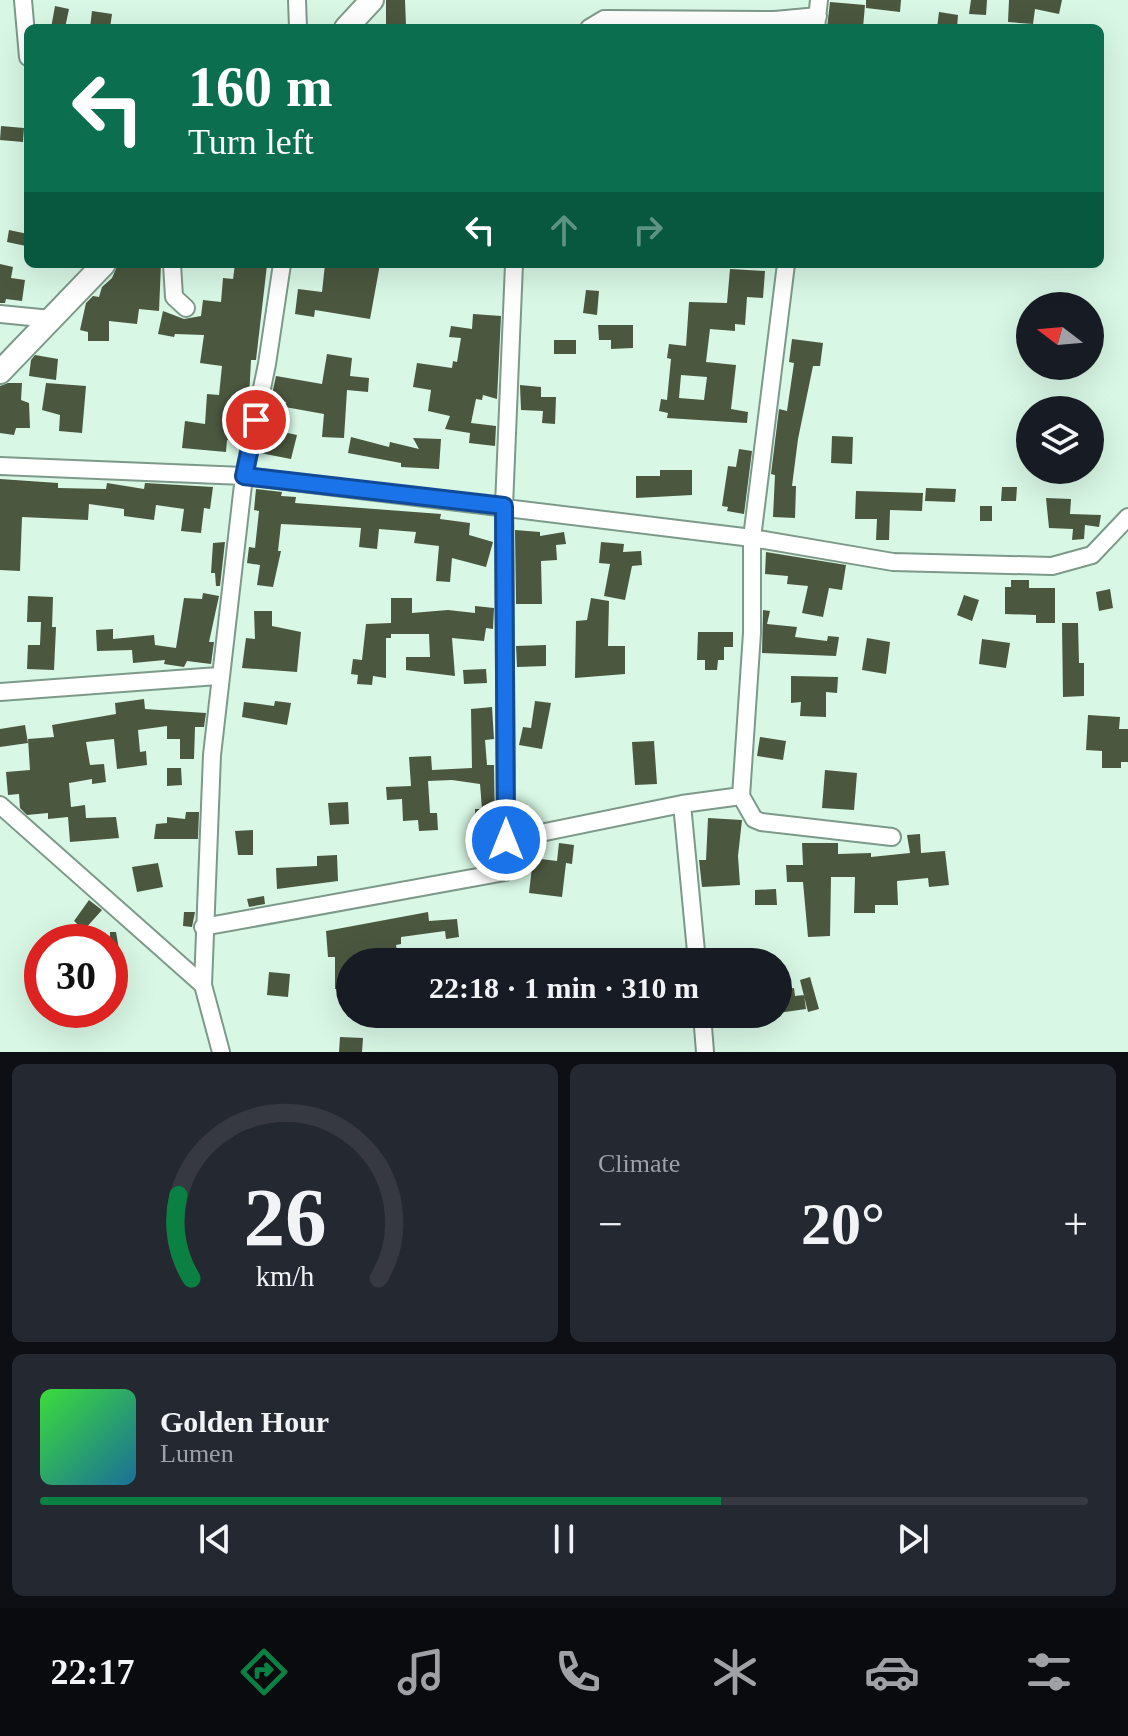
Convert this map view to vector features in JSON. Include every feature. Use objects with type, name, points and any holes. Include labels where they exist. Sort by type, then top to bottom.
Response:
[{"type":"street","points":[[23,0],[25,24]]},
{"type":"street","points":[[297,0],[298,24]]},
{"type":"street","points":[[350,24],[372,0]]},
{"type":"street","points":[[596,24],[604,19],[775,20],[817,15]]},
{"type":"street","points":[[0,372],[100,268]]},
{"type":"street","points":[[172,268],[174,297],[186,308]]},
{"type":"street","points":[[221,1052],[203,985],[203,927],[218,676],[244,476],[267,364],[281,268]]},
{"type":"street","points":[[203,927],[505,872],[504,506],[514,268]]},
{"type":"street","points":[[786,268],[752,538],[752,633],[741,796],[754,819],[761,822],[892,837]]},
{"type":"street","points":[[0,314],[51,319]]},
{"type":"street","points":[[0,466],[244,476],[752,538],[893,562],[1052,566],[1092,555],[1128,517]]},
{"type":"street","points":[[0,692],[218,676]]},
{"type":"street","points":[[506,840],[682,804],[741,796]]},
{"type":"street","points":[[682,804],[696,948]]},
{"type":"street","points":[[0,805],[203,985]]},
{"type":"street","points":[[703,1028],[705,1052]]},
{"type":"building","points":[[386,0],[405,0],[406,24],[386,24]]},
{"type":"building","points":[[866,0],[901,0],[900,12],[866,8]]},
{"type":"building","points":[[971,0],[987,0],[986,15],[969,14]]},
{"type":"building","points":[[1009,0],[1062,0],[1059,14],[1035,9],[1033,24],[1008,22]]},
{"type":"building","points":[[830,2],[865,5],[863,24],[827,24]]},
{"type":"building","points":[[55,6],[69,9],[66,24],[52,24]]},
{"type":"building","points":[[92,11],[112,14],[111,24],[90,24]]},
{"type":"building","points":[[939,12],[958,15],[957,24],[938,24]]},
{"type":"building","points":[[1,126],[24,128],[23,142],[0,140]]},
{"type":"building","points":[[9,230],[24,233],[24,246],[7,242]]},
{"type":"building","points":[[0,264],[13,267],[11,278],[25,280],[22,301],[6,299],[5,303],[0,303]]},
{"type":"building","points":[[116,268],[161,268],[159,311],[139,309],[137,324],[109,321],[109,341],[88,341],[88,332],[80,330],[86,303],[93,296],[99,297],[102,287],[112,278]]},
{"type":"building","points":[[234,268],[267,268],[256,360],[251,360],[249,398],[240,442],[227,440],[226,452],[182,448],[185,421],[205,424],[207,394],[219,395],[222,366],[200,363],[204,335],[175,334],[174,337],[158,334],[163,311],[184,319],[201,316],[203,300],[221,302],[223,278],[233,279]]},
{"type":"building","points":[[325,268],[379,268],[370,319],[315,310],[314,317],[295,314],[298,289],[322,292]]},
{"type":"building","points":[[730,269],[765,271],[763,298],[747,297],[745,325],[735,324],[735,331],[710,329],[706,362],[736,365],[731,409],[748,412],[747,423],[667,418],[668,413],[659,411],[661,399],[667,400],[671,359],[667,358],[669,344],[686,346],[689,302],[727,303]],"holes":[[[681,375],[707,377],[704,400],[679,398]]]},
{"type":"building","points":[[586,290],[599,291],[597,315],[583,313]]},
{"type":"building","points":[[473,314],[501,316],[497,399],[483,395],[482,400],[476,399],[471,423],[496,426],[495,446],[469,443],[470,433],[445,429],[450,416],[428,411],[431,390],[413,387],[417,363],[452,368],[453,361],[457,362],[461,338],[449,337],[451,326],[472,329]]},
{"type":"building","points":[[598,325],[633,325],[633,348],[611,349],[611,340],[599,340]]},
{"type":"building","points":[[792,339],[823,343],[820,366],[813,366],[798,439],[792,486],[796,486],[795,518],[773,517],[775,475],[771,474],[779,409],[787,411],[794,363],[789,362]]},
{"type":"building","points":[[554,340],[576,340],[576,354],[554,354]]},
{"type":"building","points":[[327,354],[352,358],[350,376],[369,378],[368,392],[347,390],[344,438],[322,437],[324,414],[285,407],[286,402],[271,399],[276,376],[322,384]]},
{"type":"building","points":[[35,355],[58,359],[56,380],[29,376],[31,360]]},
{"type":"building","points":[[22,383],[21,400],[29,403],[30,428],[16,428],[14,435],[0,433],[0,386]]},
{"type":"building","points":[[46,383],[86,386],[82,433],[59,431],[60,415],[42,410]]},
{"type":"building","points":[[520,385],[541,387],[541,397],[556,397],[555,424],[542,423],[543,411],[521,410]]},
{"type":"building","points":[[265,428],[297,435],[291,459],[260,453]]},
{"type":"building","points":[[832,436],[853,437],[852,464],[831,463]]},
{"type":"building","points":[[351,437],[389,447],[390,442],[419,449],[413,438],[441,439],[439,469],[401,467],[401,463],[348,453]]},
{"type":"building","points":[[739,449],[752,451],[744,514],[727,511],[728,507],[722,506],[728,466],[736,467]]},
{"type":"building","points":[[660,470],[692,470],[692,495],[636,498],[636,476],[660,476]]},
{"type":"building","points":[[0,479],[58,483],[58,488],[106,489],[107,483],[144,489],[145,483],[213,487],[210,509],[204,508],[201,533],[181,531],[184,509],[156,505],[154,520],[124,516],[124,509],[89,504],[88,520],[22,517],[20,571],[0,570]]},
{"type":"building","points":[[1002,487],[1017,487],[1016,501],[1001,501]]},
{"type":"building","points":[[926,488],[956,489],[955,502],[925,501]]},
{"type":"building","points":[[256,489],[296,497],[295,503],[441,514],[440,519],[470,523],[469,535],[493,542],[486,567],[452,558],[450,582],[436,581],[439,546],[414,543],[416,532],[379,529],[377,549],[359,547],[361,528],[281,524],[278,551],[281,551],[273,587],[257,585],[260,565],[247,563],[249,547],[255,548],[259,511],[254,510]]},
{"type":"building","points":[[856,491],[923,493],[922,511],[890,510],[889,540],[876,540],[877,519],[855,519]]},
{"type":"building","points":[[1046,498],[1071,499],[1070,514],[1101,515],[1099,527],[1085,525],[1084,539],[1072,540],[1073,529],[1049,528]]},
{"type":"building","points":[[980,506],[992,506],[992,521],[980,521]]},
{"type":"building","points":[[515,530],[540,532],[540,536],[564,532],[566,544],[556,545],[557,560],[541,561],[542,604],[516,604]]},
{"type":"building","points":[[225,542],[220,586],[216,586],[215,573],[211,573],[213,543]]},
{"type":"building","points":[[601,542],[624,544],[623,552],[641,551],[642,565],[632,566],[625,600],[604,596],[610,564],[599,563]]},
{"type":"building","points":[[766,552],[846,565],[842,590],[829,588],[823,617],[802,613],[808,586],[787,584],[788,576],[765,574]]},
{"type":"building","points":[[1011,580],[1029,580],[1029,588],[1055,588],[1055,623],[1036,623],[1036,615],[1005,614],[1005,587],[1011,587]]},
{"type":"building","points":[[1110,589],[1113,608],[1099,611],[1096,592]]},
{"type":"building","points":[[203,593],[219,596],[209,642],[214,642],[211,664],[187,661],[184,667],[164,664],[165,660],[133,663],[132,650],[97,651],[96,630],[113,629],[113,639],[154,635],[155,645],[176,648],[184,598],[202,599]]},
{"type":"building","points":[[964,595],[979,600],[972,621],[957,615]]},
{"type":"building","points":[[28,596],[53,597],[52,627],[56,627],[54,670],[27,669],[28,645],[40,645],[41,622],[27,622]]},
{"type":"building","points":[[391,598],[412,598],[412,613],[448,610],[475,613],[475,606],[494,608],[493,629],[486,628],[484,641],[452,638],[455,676],[406,670],[406,657],[430,657],[429,634],[391,634],[391,638],[386,638],[386,678],[373,676],[372,685],[357,684],[358,675],[351,674],[353,659],[362,660],[366,624],[391,623]]},
{"type":"building","points":[[591,598],[609,601],[608,646],[625,646],[625,674],[575,678],[576,621],[587,620]]},
{"type":"building","points":[[763,610],[770,611],[767,624],[797,627],[795,637],[827,641],[828,636],[839,637],[836,656],[762,653]]},
{"type":"building","points":[[254,611],[272,611],[272,626],[301,632],[297,672],[242,668],[246,638],[255,639]]},
{"type":"building","points":[[1062,623],[1078,623],[1079,663],[1084,663],[1084,696],[1063,697]]},
{"type":"building","points":[[698,632],[733,632],[733,647],[724,647],[724,660],[718,660],[717,670],[705,670],[705,660],[697,660]]},
{"type":"building","points":[[867,638],[890,642],[886,674],[862,670]]},
{"type":"building","points":[[982,639],[1010,643],[1006,668],[979,664]]},
{"type":"building","points":[[546,645],[546,666],[517,667],[516,646]]},
{"type":"building","points":[[486,669],[487,683],[464,684],[463,670]]},
{"type":"building","points":[[791,676],[838,677],[837,693],[826,692],[826,717],[800,716],[801,702],[791,703]]},
{"type":"building","points":[[144,699],[145,709],[206,713],[204,727],[195,727],[194,759],[180,759],[180,739],[167,739],[167,726],[138,730],[140,752],[146,751],[147,765],[117,769],[114,739],[86,742],[90,765],[104,764],[106,782],[92,784],[92,779],[69,783],[71,807],[85,805],[86,818],[116,817],[119,838],[70,842],[68,817],[48,819],[48,813],[27,815],[20,808],[19,794],[8,795],[6,772],[30,770],[28,739],[54,737],[52,725],[116,714],[115,703]]},
{"type":"building","points":[[275,701],[291,703],[287,725],[242,717],[244,702],[274,706]]},
{"type":"building","points":[[535,701],[551,703],[542,749],[519,745],[523,727],[531,728]]},
{"type":"building","points":[[492,707],[494,739],[485,740],[487,765],[494,765],[495,826],[476,827],[475,809],[482,809],[480,784],[452,780],[428,781],[430,813],[437,813],[438,830],[419,831],[418,820],[403,821],[402,799],[387,800],[386,787],[411,786],[409,757],[431,756],[432,770],[472,768],[471,709]]},
{"type":"building","points":[[1088,715],[1120,717],[1119,729],[1128,729],[1128,762],[1121,762],[1121,768],[1102,768],[1102,751],[1086,750]]},
{"type":"building","points":[[25,725],[28,743],[0,747],[0,729]]},
{"type":"building","points":[[760,737],[786,741],[783,760],[757,756]]},
{"type":"building","points":[[654,741],[657,784],[635,785],[632,742]]},
{"type":"building","points":[[167,768],[181,768],[182,785],[167,786]]},
{"type":"building","points":[[825,770],[857,773],[854,810],[822,808]]},
{"type":"building","points":[[348,802],[349,824],[330,825],[328,803]]},
{"type":"building","points":[[186,812],[199,812],[198,839],[154,839],[156,824],[167,823],[167,817],[185,819]]},
{"type":"building","points":[[708,818],[742,820],[738,856],[740,885],[702,887],[699,860],[706,860]]},
{"type":"building","points":[[253,830],[253,855],[238,855],[235,831]]},
{"type":"building","points":[[920,834],[921,853],[945,851],[949,885],[929,887],[928,878],[897,881],[898,905],[875,905],[875,913],[854,913],[855,877],[831,877],[830,936],[808,937],[803,882],[787,882],[786,865],[803,865],[802,843],[838,843],[838,854],[871,853],[871,857],[910,853],[907,835]]},
{"type":"building","points":[[559,843],[574,845],[572,864],[566,863],[562,897],[529,893],[533,858],[557,861]]},
{"type":"building","points":[[337,855],[338,881],[277,889],[276,868],[317,866],[317,856]]},
{"type":"building","points":[[158,863],[163,887],[137,892],[132,867]]},
{"type":"building","points":[[776,889],[777,905],[755,905],[755,890]]},
{"type":"building","points":[[264,896],[265,904],[249,907],[247,899]]},
{"type":"building","points":[[89,900],[102,910],[89,924],[74,921]]},
{"type":"building","points":[[184,912],[195,912],[192,927],[183,926]]},
{"type":"building","points":[[428,912],[429,921],[457,919],[459,937],[446,939],[445,931],[401,937],[401,944],[396,945],[397,948],[336,948],[335,989],[335,957],[328,957],[326,931]]},
{"type":"building","points":[[269,972],[290,974],[288,997],[267,995]]},
{"type":"building","points":[[810,977],[819,1009],[808,1012],[800,980]]},
{"type":"building","points":[[792,988],[795,996],[804,995],[806,1009],[792,1011]]},
{"type":"building","points":[[340,1037],[363,1038],[362,1052],[339,1052]]},
{"type":"route","points":[[256,420],[244,476],[504,506],[506,840]]}]
